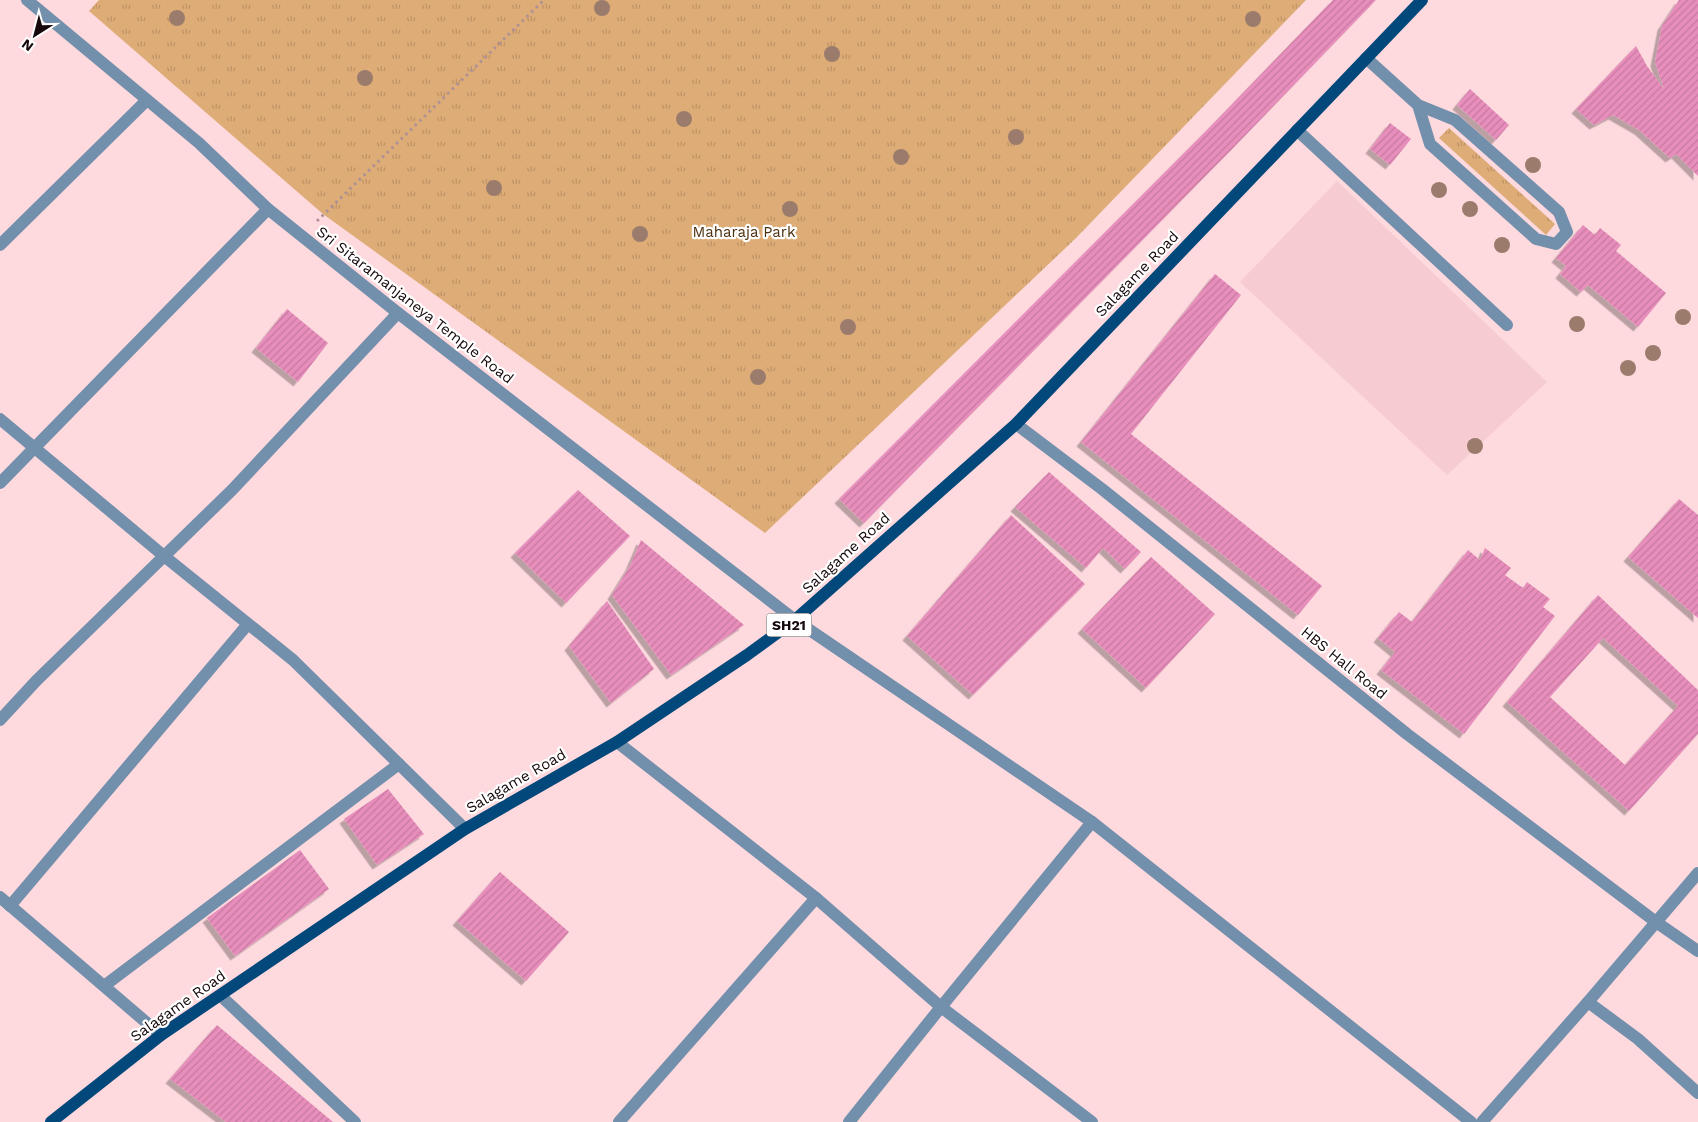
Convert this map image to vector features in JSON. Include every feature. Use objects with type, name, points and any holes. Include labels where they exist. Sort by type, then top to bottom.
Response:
[{"type":"main road","name":"Salagame Road","points":[[52,1122],[161,1035],[465,830],[617,742],[747,655],[795,620],[1016,424],[1422,0]]},
{"type":"street","name":"Sri Sitaramanjaneya Temple Road","points":[[27,0],[199,143],[268,209],[398,313],[795,620],[1092,822],[1471,1122]]},
{"type":"street","points":[[1366,58],[1418,105],[1456,120],[1559,212],[1567,232],[1556,244],[1536,239],[1430,144],[1418,105]]},
{"type":"street","points":[[0,245],[147,100]]},
{"type":"street","points":[[1297,130],[1508,325]]},
{"type":"street","points":[[0,482],[268,209]]},
{"type":"street","points":[[0,720],[36,681],[232,490],[398,313]]},
{"type":"street","points":[[0,419],[164,556],[293,660],[465,830]]},
{"type":"street","name":"HBS Hall Road","points":[[1016,424],[1102,489],[1407,734],[1698,952]]},
{"type":"street","points":[[10,906],[248,624]]},
{"type":"street","points":[[617,742],[816,898],[941,1007],[1092,1122]]},
{"type":"street","points":[[104,986],[399,764]]},
{"type":"street","points":[[849,1122],[1092,822]]},
{"type":"street","points":[[1482,1122],[1698,873]]},
{"type":"street","points":[[0,897],[161,1035]]},
{"type":"street","points":[[619,1122],[816,898]]},
{"type":"street","points":[[220,996],[355,1122]]},
{"type":"street","points":[[1588,1002],[1638,1039],[1698,1093]]},
{"type":"path","points":[[301,236],[544,0]]},
{"type":"shaded area","points":[[1337,181],[1547,382],[1447,475],[1240,282]]},
{"type":"green space","name":"Maharaja Park","points":[[99,0],[1306,0],[1075,239],[765,533],[323,214],[89,11]]},
{"type":"green space","points":[[1449,128],[1555,224],[1546,235],[1439,138]]},
{"type":"building","points":[[1333,0],[1376,0],[864,523],[839,499],[1211,126]]},
{"type":"building","points":[[1679,0],[1698,0],[1698,176],[1676,154],[1670,158],[1639,130],[1613,115],[1594,125],[1576,109],[1636,46],[1647,66],[1664,89],[1655,62],[1662,26]]},
{"type":"building","points":[[1470,89],[1509,125],[1496,140],[1457,105]]},
{"type":"building","points":[[1390,123],[1411,139],[1390,165],[1370,149]]},
{"type":"building","points":[[1583,225],[1595,235],[1600,228],[1621,245],[1616,251],[1666,293],[1638,327],[1588,285],[1581,292],[1560,274],[1566,266],[1556,258]]},
{"type":"building","points":[[1215,274],[1241,295],[1131,434],[1322,586],[1298,615],[1081,442]]},
{"type":"building","points":[[287,309],[328,343],[298,382],[256,348]]},
{"type":"building","points":[[1049,472],[1141,552],[1125,569],[1103,548],[1086,568],[1015,507]]},
{"type":"building","points":[[578,490],[630,536],[566,603],[515,553]]},
{"type":"building","points":[[1679,499],[1698,515],[1698,618],[1628,557]]},
{"type":"building","points":[[1011,515],[1085,584],[973,695],[907,636]]},
{"type":"building","points":[[641,540],[744,625],[671,675],[612,595],[630,566]]},
{"type":"building","points":[[1485,548],[1511,568],[1505,575],[1523,588],[1527,582],[1550,599],[1543,607],[1555,616],[1464,734],[1381,670],[1395,652],[1378,638],[1399,612],[1412,622],[1468,550],[1480,560]]},
{"type":"building","points":[[1151,557],[1215,614],[1146,688],[1082,629]]},
{"type":"building","points":[[1598,595],[1698,690],[1698,734],[1629,811],[1507,702]],"holes":[[[1603,638],[1678,706],[1625,765],[1550,697]]]},
{"type":"building","points":[[607,601],[654,669],[611,703],[569,646]]},
{"type":"building","points":[[388,789],[424,834],[377,865],[344,819]]},
{"type":"building","points":[[300,850],[329,889],[235,956],[207,918]]},
{"type":"building","points":[[500,872],[569,932],[526,981],[457,921]]},
{"type":"building","points":[[217,1025],[333,1122],[226,1122],[170,1079]]}]
